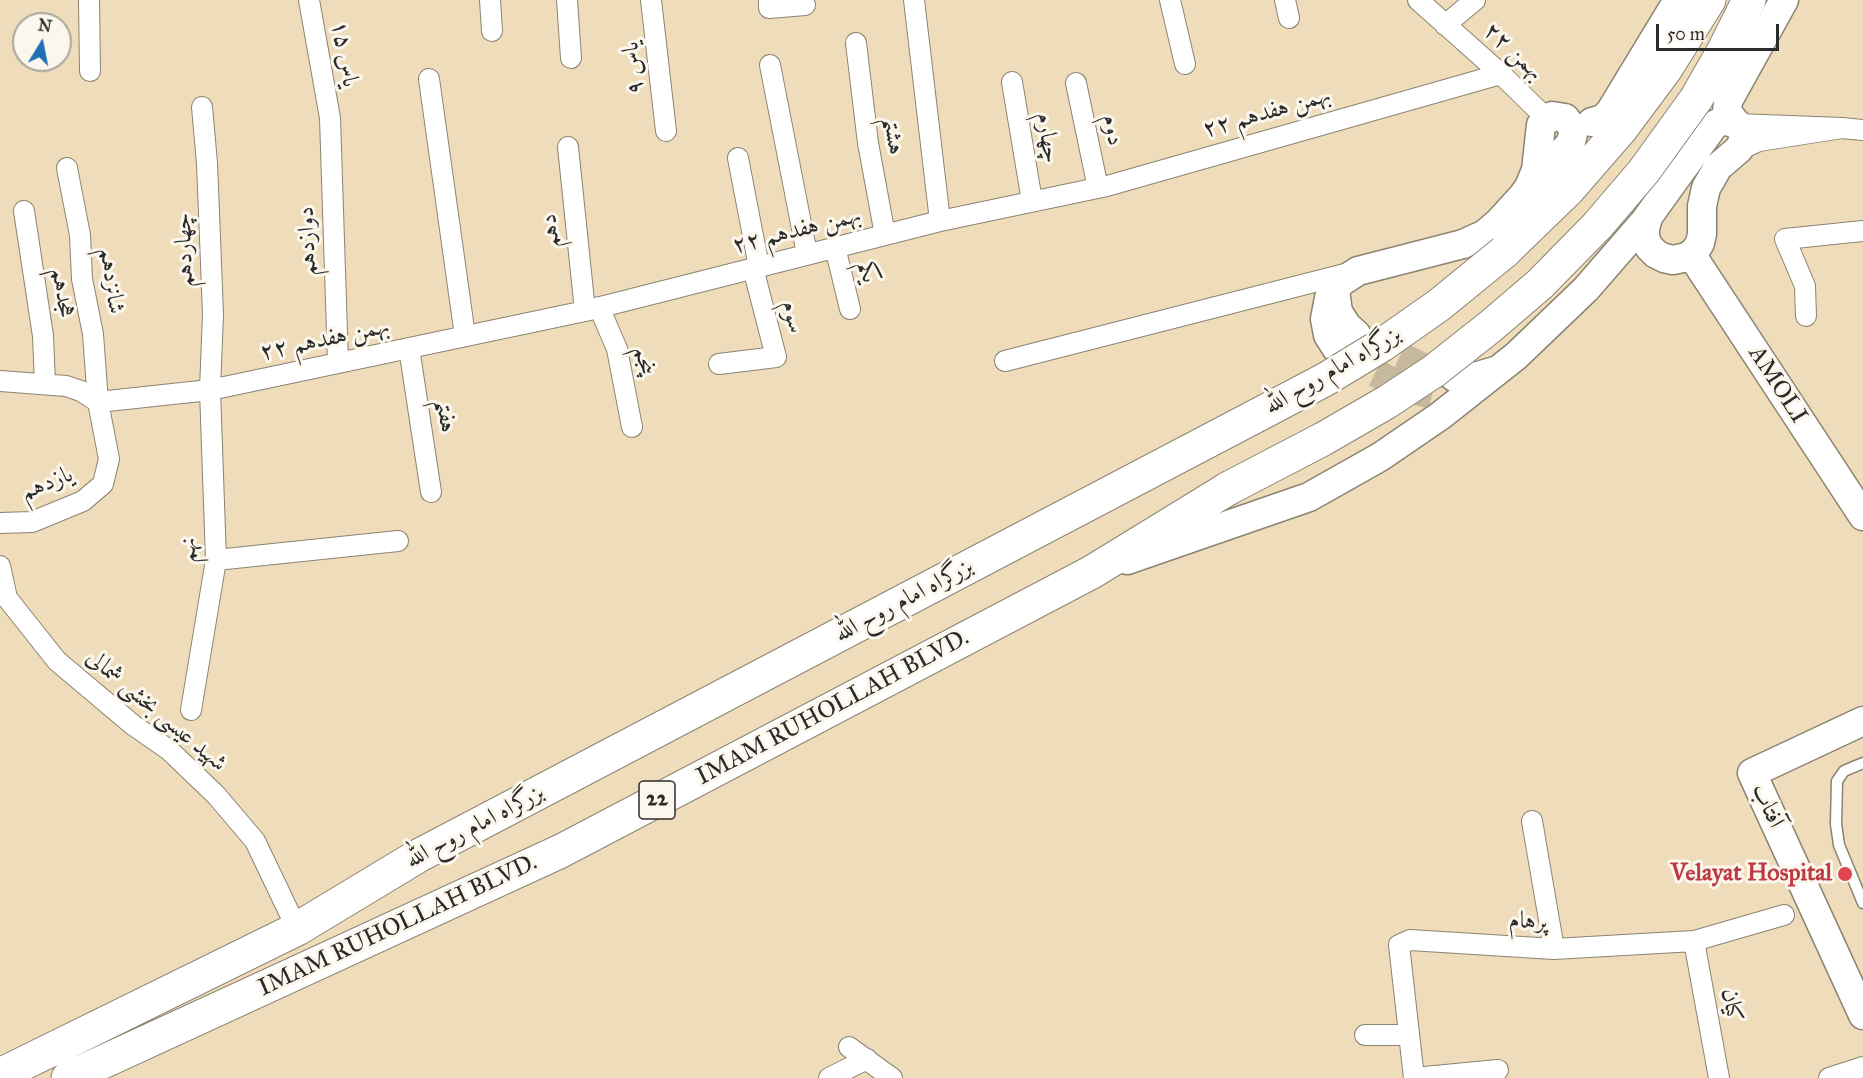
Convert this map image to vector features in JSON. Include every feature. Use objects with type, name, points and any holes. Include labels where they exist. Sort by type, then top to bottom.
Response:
[{"type":"highway","name":"بزرگراه امام روح الله","points":[[0,1075],[297,928],[418,856],[1326,379],[1382,345],[1439,305],[1504,252],[1579,178],[1645,98],[1709,0]]},
{"type":"highway","name":"IMAM RUHOLLAH BLVD.","points":[[68,1078],[561,851],[1092,572],[1229,488],[1323,439],[1400,393],[1485,331],[1546,278],[1613,208],[1674,132],[1708,78],[1749,0]]},
{"type":"main road","points":[[1568,119],[1603,119],[1610,112],[1678,0]]},
{"type":"main road","points":[[1597,277],[1607,269],[1629,260],[1648,257],[1680,257],[1697,247],[1701,239],[1702,206],[1706,188],[1718,167],[1784,0]]},
{"type":"main road","points":[[1568,119],[1622,114],[1645,98]]},
{"type":"main road","points":[[1346,342],[1328,335],[1325,319],[1328,302],[1335,288],[1347,277],[1360,270],[1474,240],[1495,226],[1573,140],[1574,129],[1568,119]]},
{"type":"main road","points":[[1092,572],[1309,497],[1394,448],[1481,386],[1558,318],[1597,277],[1649,215],[1712,127],[1724,120],[1734,124]]},
{"type":"main road","name":"AMOLI","points":[[1649,215],[1645,228],[1647,242],[1656,254],[1680,257],[1863,516]]},
{"type":"main road","points":[[1454,377],[1478,376],[1505,366]]},
{"type":"main road","points":[[1432,395],[1456,395],[1481,386]]},
{"type":"main road","name":"آفتاب","points":[[1863,721],[1752,773],[1863,1015]]},
{"type":"street","points":[[89,0],[90,72]]},
{"type":"street","name":"یاس ۱۵","points":[[309,0],[330,118]]},
{"type":"street","points":[[490,0],[492,31]]},
{"type":"street","points":[[567,0],[571,58]]},
{"type":"street","name":"یاس ۹","points":[[651,0],[666,131]]},
{"type":"street","points":[[769,0],[769,8],[805,5]]},
{"type":"street","points":[[914,0],[940,221]]},
{"type":"street","points":[[1170,0],[1185,64]]},
{"type":"street","name":"۲۲ بهمن","points":[[1418,0],[1501,74],[1568,119]]},
{"type":"street","points":[[1445,25],[1475,0]]},
{"type":"street","name":"هشتم","points":[[856,44],[868,143],[885,235]]},
{"type":"street","points":[[770,65],[807,254]]},
{"type":"street","name":"۲۲ بهمن هفدهم","points":[[98,402],[210,390],[592,309],[940,221],[1098,188],[1501,74]]},
{"type":"street","points":[[429,79],[465,336]]},
{"type":"street","name":"چهارم","points":[[1012,82],[1032,201]]},
{"type":"street","name":"دوم","points":[[1076,82],[1098,188]]},
{"type":"street","name":"چهاردهم","points":[[202,107],[207,163],[213,315],[210,390]]},
{"type":"street","name":"دوازدهم","points":[[330,118],[338,363]]},
{"type":"street","points":[[1734,124],[1759,141],[1842,128]]},
{"type":"street","points":[[1734,124],[1863,130]]},
{"type":"street","name":"دهم","points":[[568,147],[592,309]]},
{"type":"street","points":[[738,158],[756,267]]},
{"type":"street","name":"شانزدهم","points":[[67,168],[80,235],[82,279],[93,334],[98,402]]},
{"type":"street","name":"هجدهم","points":[[24,211],[43,336],[45,384]]},
{"type":"street","points":[[1806,316],[1805,286],[1785,239],[1863,231]]},
{"type":"street","name":"یکم","points":[[835,247],[850,309]]},
{"type":"street","name":"سوم","points":[[719,364],[776,357],[756,267]]},
{"type":"street","points":[[1005,361],[1360,270]]},
{"type":"street","name":"پنجم","points":[[592,309],[617,349],[632,428]]},
{"type":"street","name":"هفتم","points":[[410,348],[431,492]]},
{"type":"street","points":[[0,381],[66,386],[81,391],[98,402]]},
{"type":"street","name":"نهم","points":[[191,710],[216,560],[210,390]]},
{"type":"street","name":"یازدهم","points":[[0,523],[32,522],[83,501],[103,484],[109,459],[98,402]]},
{"type":"street","points":[[216,560],[398,541]]},
{"type":"street","name":"شهید عیسی بخشی شمالی","points":[[0,566],[7,598],[57,661],[133,725],[169,750],[216,795],[255,841],[297,928]]},
{"type":"street","points":[[1532,821],[1554,949]]},
{"type":"street","name":"پرهام","points":[[1414,1078],[1399,945],[1410,940],[1554,949],[1694,941],[1785,915]]},
{"type":"street","name":"کیان","points":[[1694,941],[1719,1078]]},
{"type":"street","points":[[1365,1035],[1409,1035]]},
{"type":"street","points":[[849,1047],[892,1078]]},
{"type":"street","points":[[829,1078],[867,1059]]},
{"type":"street","points":[[1829,1078],[1863,1067]]},
{"type":"street","points":[[1414,1078],[1498,1070]]},
{"type":"lane","points":[[1863,763],[1844,771],[1837,781],[1836,824],[1839,845],[1863,903]]},
{"type":"tunnel","points":[[1362,338],[1430,370],[1452,376]]},
{"type":"tunnel","points":[[1339,352],[1349,360],[1408,389],[1432,395]]},
{"type":"place","name":"Velayat Hospital","points":[[1845,874]]}]
